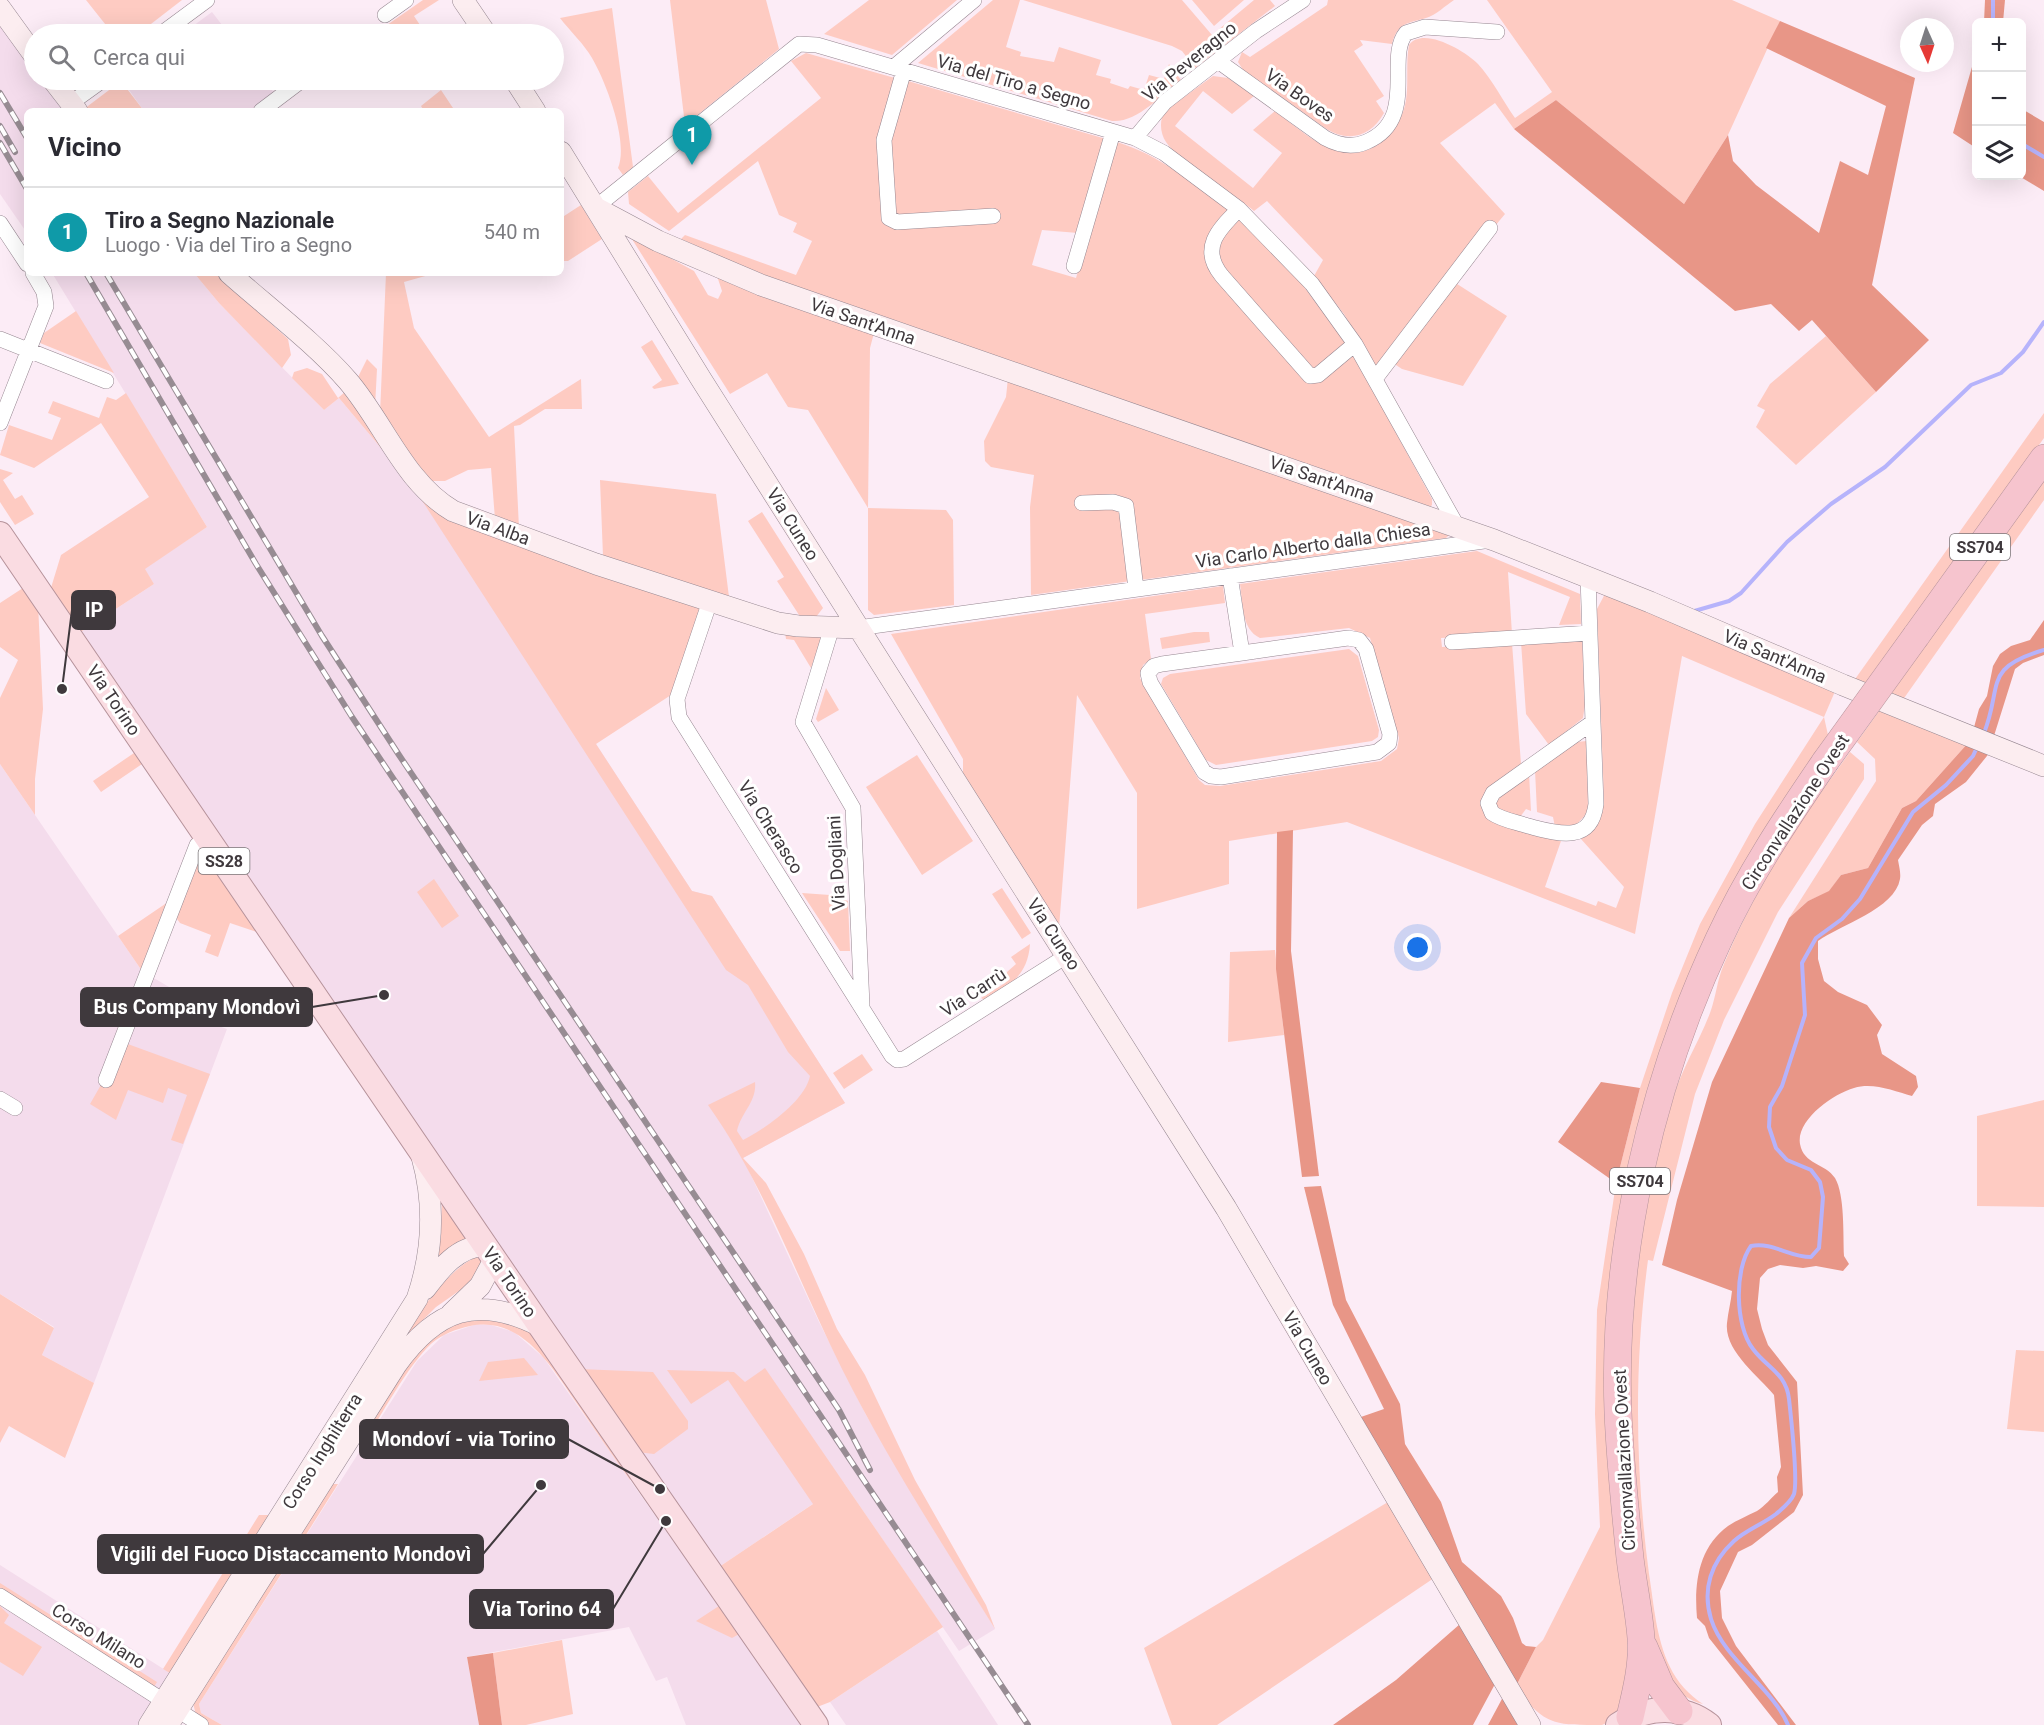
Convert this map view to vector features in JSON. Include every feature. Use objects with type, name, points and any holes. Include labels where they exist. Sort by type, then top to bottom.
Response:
[{"type":"highway","name":"Circonvallazione Ovest","points":[[1641,1640],[1620,1458],[1618,1368],[1623,1285],[1642,1170],[1674,1053],[1719,938],[1779,830],[1825,762],[2044,458]]},
{"type":"highway","name":"SS704","points":[[1641,1640],[1660,1687],[1679,1711]]},
{"type":"highway","name":"SS704","points":[[1624,1721],[1637,1685],[1641,1640]]},
{"type":"main road","name":"Via Torino","points":[[0,534],[540,1326],[816,1725]]},
{"type":"main road","name":"SS704","points":[[1624,1721],[1654,1710],[1679,1711],[1701,1719],[1709,1725]]},
{"type":"street","points":[[175,24],[207,0]]},
{"type":"street","points":[[385,15],[406,0]]},
{"type":"street","points":[[463,0],[479,24]]},
{"type":"street","points":[[974,0],[899,69],[884,140],[889,218],[897,222],[993,216]]},
{"type":"street","name":"Via Peveragno","points":[[1135,138],[1158,108],[1292,3]]},
{"type":"street","points":[[0,8],[24,41]]},
{"type":"street","name":"Via Boves","points":[[1218,61],[1325,138],[1339,144],[1360,144],[1381,132],[1393,115],[1397,101],[1401,44],[1406,33],[1425,27],[1497,32]]},
{"type":"street","name":"Via del Tiro a Segno","points":[[596,207],[794,47],[817,45],[1135,138],[1164,153],[1239,208],[1312,284],[1355,344],[1457,526]]},
{"type":"street","points":[[61,90],[74,107],[92,90]]},
{"type":"street","points":[[265,108],[289,90]]},
{"type":"street","points":[[521,90],[533,108]]},
{"type":"street","points":[[1074,266],[1113,132]]},
{"type":"street","name":"Via Cuneo","points":[[564,158],[858,628],[1068,954],[1226,1208],[1530,1724]]},
{"type":"street","name":"Via Sant'Anna","points":[[596,207],[685,254],[761,285],[1457,526],[2044,766]]},
{"type":"street","points":[[1239,208],[1214,237],[1214,265],[1228,284],[1310,376],[1318,375],[1355,344]]},
{"type":"street","points":[[0,223],[24,259]]},
{"type":"street","points":[[1375,379],[1490,228]]},
{"type":"street","points":[[0,423],[46,306],[44,292],[35,276]]},
{"type":"street","name":"Via Alba","points":[[232,276],[347,380],[412,473],[447,507],[508,533],[710,601],[787,624],[858,628]]},
{"type":"street","points":[[0,339],[106,381]]},
{"type":"street","points":[[1082,503],[1118,502],[1126,506],[1136,589]]},
{"type":"street","name":"Via Carlo Alberto dalla Chiesa","points":[[858,628],[1494,540]]},
{"type":"street","points":[[1230,576],[1242,653]]},
{"type":"street","points":[[1588,578],[1596,804],[1594,816],[1574,833],[1560,834],[1492,813],[1488,803],[1493,792],[1593,722]]},
{"type":"street","name":"Via Cherasco","points":[[710,601],[677,699],[679,717],[892,1056],[897,1060]]},
{"type":"street","name":"Via Dogliani","points":[[832,627],[803,722],[853,808],[862,1006]]},
{"type":"street","points":[[1452,642],[1590,633]]},
{"type":"street","points":[[1348,638],[1361,642],[1366,649],[1390,734],[1389,743],[1383,750],[1377,752],[1221,777],[1207,775],[1150,682],[1148,673],[1157,665],[1242,653],[1348,638]]},
{"type":"street","points":[[106,1080],[197,845],[208,837]]},
{"type":"street","name":"Via Carrù","points":[[897,1060],[904,1059],[1068,954]]},
{"type":"street","points":[[0,1099],[15,1108]]},
{"type":"street","name":"Corso Inghilterra","points":[[416,1143],[425,1170],[430,1204],[428,1263],[417,1299]]},
{"type":"street","name":"Corso Inghilterra","points":[[149,1725],[170,1711],[324,1463],[417,1299],[455,1255],[470,1248],[490,1252],[480,1286],[448,1316],[425,1331],[407,1350],[324,1463]]},
{"type":"street","name":"Corso Inghilterra","points":[[448,1316],[490,1309],[512,1313],[540,1326]]},
{"type":"street","name":"Corso Milano","points":[[0,1596],[170,1711],[201,1725]]},
{"type":"shaded area","points":[[86,0],[182,0],[151,24],[105,24]]},
{"type":"shaded area","points":[[423,0],[439,0],[414,16],[419,24],[388,24]]},
{"type":"shaded area","points":[[670,0],[766,0],[779,49],[685,125]]},
{"type":"shaded area","points":[[869,0],[957,0],[892,55],[824,34]]},
{"type":"shaded area","points":[[993,0],[1020,0],[1006,47],[1021,52],[1020,56],[1054,62],[1059,47],[1101,60],[1096,75],[1111,79],[1110,83],[1128,89],[1130,86],[1144,90],[1149,75],[1164,79],[1169,64],[1181,80],[1140,113],[1131,118],[1112,121],[918,63]]},
{"type":"shaded area","points":[[1023,0],[1182,0],[1212,35],[1254,0],[1270,0],[1275,6],[1195,68],[1182,51],[1172,46]]},
{"type":"shaded area","points":[[1192,0],[1244,0],[1214,26]]},
{"type":"shaded area","points":[[1328,0],[1454,0],[1429,17],[1404,25],[1397,32],[1392,44],[1360,40],[1363,45],[1354,51],[1384,96],[1376,101],[1384,113],[1373,128],[1358,135],[1342,135],[1325,128],[1243,70],[1238,62],[1242,52],[1250,57],[1327,5]]},
{"type":"shaded area","points":[[1487,0],[1732,0],[1780,21],[1728,135],[1684,204],[1556,100],[1514,129],[1495,103],[1440,143],[1505,214],[1376,369],[1344,314],[1314,276],[1323,260],[1267,201],[1254,211],[1182,158],[1162,135],[1162,118],[1165,111],[1213,76],[1228,78],[1254,96],[1232,114],[1203,91],[1175,126],[1253,188],[1282,153],[1253,130],[1275,111],[1311,138],[1338,151],[1352,153],[1366,151],[1380,143],[1398,123],[1404,109],[1407,94],[1409,45],[1415,40],[1424,38],[1444,42],[1478,64],[1515,118],[1552,92]]},
{"type":"shaded area","points":[[1985,0],[2005,0],[2003,18],[1984,18]]},
{"type":"shaded area","points":[[612,8],[633,167],[623,175],[618,168],[621,143],[618,128],[604,82],[589,53],[560,18]]},
{"type":"shaded area","points":[[212,12],[221,24],[196,24]]},
{"type":"shaded area","points":[[1780,21],[1915,78],[1872,285],[1929,340],[1876,392],[1812,320],[1799,331],[1771,304],[1735,311],[1514,129],[1556,100],[1684,204],[1728,135],[1733,161],[1756,185],[1819,233],[1840,161],[1868,175],[1886,106],[1766,48]]},
{"type":"shaded area","points":[[0,25],[24,57],[24,90],[49,90],[63,108],[24,108],[24,229],[0,194]]},
{"type":"shaded area","points":[[806,53],[895,78],[880,128],[895,216],[890,145],[908,81],[1106,139],[1078,233],[1042,230],[1032,265],[1076,278],[1117,142],[1148,155],[1190,181],[1231,211],[1209,256],[1307,380],[1352,352],[1432,499],[1432,505],[1430,507],[772,280],[681,239],[685,235],[796,275],[812,241],[793,232],[797,223],[779,215],[758,161],[669,231],[629,204],[628,192],[648,176],[678,213],[821,98],[791,61]]},
{"type":"shaded area","points":[[1972,67],[1972,145],[1953,133]]},
{"type":"shaded area","points":[[109,90],[128,90],[142,108],[85,108]]},
{"type":"shaded area","points":[[129,90],[272,90],[274,93],[254,108],[142,108]]},
{"type":"shaded area","points":[[441,90],[453,108],[422,108],[421,106]]},
{"type":"shaded area","points":[[2026,111],[2044,122],[2044,191],[2026,180]]},
{"type":"shaded area","points":[[581,205],[602,239],[568,261],[564,261],[564,216]]},
{"type":"shaded area","points":[[1237,216],[1302,284],[1348,346],[1314,372],[1217,261],[1217,241]]},
{"type":"shaded area","points":[[630,236],[694,271],[708,295],[718,299],[722,291],[717,276],[874,333],[870,348],[868,508],[808,410],[788,407],[767,373],[730,394]]},
{"type":"shaded area","points":[[54,276],[196,276],[219,303],[324,410],[339,398],[412,485],[521,629],[692,891],[712,896],[845,1103],[743,1158],[819,1322],[866,1415],[995,1629],[959,1651],[844,1483],[716,1569],[79,633],[154,584],[144,569],[207,527]]},
{"type":"shaded area","points":[[196,276],[218,276],[288,339],[291,355],[282,368],[219,303]]},
{"type":"shaded area","points":[[386,276],[425,276],[404,282],[414,328],[489,437],[581,379],[582,409],[545,409],[520,425],[514,426],[519,528],[495,519],[491,468],[468,470],[445,481],[431,481],[418,468],[380,414]]},
{"type":"shaded area","points":[[1454,282],[1507,316],[1463,386],[1402,369],[1393,363]]},
{"type":"shaded area","points":[[76,311],[114,373],[40,343],[44,333]]},
{"type":"shaded area","points":[[1826,336],[1876,392],[1796,465],[1756,427],[1765,410],[1757,406],[1770,384]]},
{"type":"shaded area","points":[[652,340],[679,384],[654,389],[652,387],[662,380],[641,347]]},
{"type":"shaded area","points":[[367,359],[377,369],[375,407],[358,377]]},
{"type":"shaded area","points":[[307,368],[322,374],[338,398],[346,391],[412,485],[339,398],[324,410],[292,378],[294,372]]},
{"type":"shaded area","points":[[1008,378],[1449,535],[1446,538],[1140,580],[1121,509],[1131,581],[1031,595],[1030,507],[1034,475],[991,467],[985,461],[984,441],[1006,397]]},
{"type":"shaded area","points":[[126,393],[207,527],[145,569],[154,584],[79,633],[50,591],[61,555],[149,497],[101,423],[34,468],[0,455],[9,425],[52,440],[61,418],[48,413],[53,401],[99,418],[107,397],[116,400]]},
{"type":"shaded area","points":[[2044,413],[2044,438],[1865,687],[1853,682]]},
{"type":"shaded area","points":[[0,469],[13,473],[3,480],[15,499],[22,495],[34,514],[15,525],[0,502]]},
{"type":"shaded area","points":[[600,480],[716,494],[729,597],[603,556]]},
{"type":"shaded area","points":[[2044,480],[2044,500],[1902,701],[1889,696]]},
{"type":"shaded area","points":[[412,485],[701,609],[671,695],[596,744],[692,891],[712,896],[845,1103],[743,1158],[766,1183],[804,1254],[837,1329],[865,1375],[915,1480],[986,1605],[995,1629],[877,1436],[826,1336],[764,1200],[708,1105],[755,1082],[754,1095],[737,1131],[743,1140],[773,1122],[783,1113],[801,1095],[810,1076],[788,1052],[748,985],[726,970]]},
{"type":"shaded area","points":[[868,508],[946,510],[953,520],[954,605],[874,615],[868,610]]},
{"type":"shaded area","points":[[762,512],[823,608],[816,617],[801,618],[777,581],[784,577],[748,521]]},
{"type":"shaded area","points":[[1477,551],[1580,594],[1581,624],[1559,625],[1570,597],[1508,572],[1512,634],[1441,638],[1442,647],[1512,643],[1521,764],[1491,786],[1497,822],[1561,841],[1545,887],[1596,906],[1598,901],[1616,908],[1624,887],[1581,839],[1597,823],[1604,801],[1597,609],[1606,592],[1836,689],[1824,717],[1682,656],[1635,934],[1347,822],[1229,841],[1229,884],[1137,909],[1137,793],[1077,695],[1059,928],[963,773],[963,759],[891,634],[1223,586],[1225,603],[1145,614],[1151,659],[1143,665],[1140,678],[1199,780],[1205,785],[1220,786],[1381,761],[1397,749],[1399,738],[1370,638],[1349,628],[1260,638],[1254,634],[1246,622],[1240,584]]},
{"type":"shaded area","points":[[26,586],[38,604],[43,709],[35,779],[35,815],[0,764],[0,698],[18,660],[0,647],[0,603]]},
{"type":"shaded area","points":[[2044,620],[2044,655],[2023,663],[2015,669],[1993,739],[1973,731],[1979,709],[1987,696],[1993,666],[2000,654],[2011,646],[2030,640]]},
{"type":"shaded area","points":[[785,632],[822,636],[811,668],[794,640],[786,639]]},
{"type":"shaded area","points":[[1194,632],[1209,632],[1210,642],[1162,649],[1160,638]]},
{"type":"shaded area","points":[[1582,638],[1585,704],[1583,718],[1549,745],[1526,714],[1521,642]]},
{"type":"shaded area","points":[[1349,649],[1358,656],[1379,730],[1378,737],[1372,741],[1216,765],[1206,760],[1161,684],[1163,678],[1170,674]]},
{"type":"shaded area","points":[[826,688],[839,710],[818,722],[816,719]]},
{"type":"shaded area","points":[[1882,707],[1968,743],[1916,801],[1902,808],[1868,868],[1841,875],[1829,892],[1808,901],[1789,918],[1876,781],[1875,759],[1857,742]]},
{"type":"shaded area","points":[[1824,717],[1828,735],[1771,819],[1632,1164],[1627,1700],[1609,1722],[1602,1725],[1561,1723],[1543,1716],[1515,1688],[1536,1647],[1543,1640],[1600,1527],[1595,1414],[1597,1310],[1616,1183],[1640,1088],[1672,993],[1700,924],[1755,824]]},
{"type":"shaded area","points":[[1587,741],[1588,812],[1576,825],[1555,827],[1553,817],[1537,812],[1535,770],[1576,742]]},
{"type":"shaded area","points":[[1968,743],[1991,751],[1966,782],[1935,804],[1933,816],[1922,825],[1898,860],[1900,879],[1896,890],[1878,908],[1818,941],[1818,959],[1824,981],[1838,992],[1867,1005],[1882,1025],[1877,1035],[1882,1054],[1916,1076],[1918,1087],[1912,1096],[1876,1087],[1861,1086],[1836,1096],[1810,1117],[1800,1135],[1800,1144],[1806,1156],[1831,1173],[1838,1185],[1843,1216],[1844,1256],[1849,1264],[1843,1271],[1816,1266],[1803,1268],[1780,1265],[1768,1269],[1760,1278],[1757,1309],[1762,1329],[1768,1345],[1797,1382],[1803,1495],[1794,1512],[1752,1545],[1738,1552],[1720,1591],[1722,1618],[1736,1646],[1796,1725],[1778,1725],[1709,1638],[1705,1626],[1697,1618],[1696,1605],[1700,1568],[1710,1545],[1728,1526],[1763,1507],[1778,1492],[1777,1477],[1781,1467],[1774,1395],[1744,1362],[1731,1343],[1727,1323],[1732,1291],[1662,1265],[1677,1200],[1712,1082],[1789,918],[1808,901],[1829,891],[1841,875],[1868,868],[1902,808],[1916,801]]},
{"type":"shaded area","points":[[1850,752],[1864,764],[1864,779],[1778,912],[1724,1020],[1695,1094],[1653,1261],[1648,1260],[1638,1377],[1639,1456],[1644,1535],[1656,1621],[1665,1656],[1680,1683],[1703,1704],[1686,1696],[1672,1684],[1655,1647],[1648,1605],[1632,1455],[1629,1396],[1633,1310],[1643,1224],[1661,1139],[1673,1098],[1710,1013],[1722,970],[1736,935],[1781,854],[1814,802]]},
{"type":"shaded area","points":[[134,753],[142,764],[101,792],[93,781]]},
{"type":"shaded area","points":[[917,755],[973,841],[922,875],[866,787]]},
{"type":"shaded area","points":[[0,764],[142,971],[186,997],[180,1012],[227,1029],[94,1383],[42,1355],[54,1327],[0,1294]]},
{"type":"shaded area","points":[[1529,773],[1531,811],[1526,809],[1520,817],[1496,808],[1496,799]]},
{"type":"shaded area","points":[[1293,830],[1291,951],[1319,1176],[1302,1177],[1276,969],[1277,832]]},
{"type":"shaded area","points":[[208,854],[263,934],[230,923],[218,957],[205,952],[211,935],[180,923],[174,915],[195,858]]},
{"type":"shaded area","points":[[434,879],[459,916],[442,928],[417,892]]},
{"type":"shaded area","points":[[1002,888],[1031,933],[1022,939],[992,894]]},
{"type":"shaded area","points":[[802,893],[830,895],[848,901],[850,951],[840,951]]},
{"type":"shaded area","points":[[168,902],[142,971],[118,936]]},
{"type":"shaded area","points":[[1030,944],[1026,964],[1016,978],[987,1001],[981,998],[1005,983],[1007,972],[1016,964],[1011,957]]},
{"type":"shaded area","points":[[1275,950],[1284,1035],[1228,1042],[1230,952]]},
{"type":"shaded area","points":[[125,1043],[210,1074],[183,1144],[171,1140],[187,1095],[168,1088],[163,1103],[128,1090],[116,1120],[90,1104]]},
{"type":"shaded area","points":[[862,1054],[873,1070],[844,1089],[833,1073]]},
{"type":"shaded area","points":[[1601,1082],[1640,1088],[1616,1183],[1558,1142]]},
{"type":"shaded area","points":[[2044,1100],[2044,1207],[1977,1206],[1977,1116]]},
{"type":"shaded area","points":[[1321,1186],[1346,1300],[1400,1404],[1405,1444],[1441,1502],[1462,1562],[1501,1596],[1513,1618],[1522,1643],[1536,1647],[1515,1688],[1358,1418],[1384,1409],[1333,1305],[1304,1187]]},
{"type":"shaded area","points":[[442,1197],[469,1238],[450,1248],[437,1261],[441,1235]]},
{"type":"shaded area","points":[[476,1257],[483,1262],[469,1284],[436,1307],[415,1328],[343,1429],[422,1308],[459,1268]]},
{"type":"shaded area","points":[[0,1294],[54,1328],[42,1355],[94,1383],[65,1458],[9,1426],[0,1443]]},
{"type":"shaded area","points":[[488,1318],[525,1329],[537,1339],[634,1477],[630,1480],[536,1349],[522,1337],[506,1329],[489,1325],[460,1329],[445,1334],[432,1343],[404,1377],[362,1445],[358,1442],[420,1347],[448,1325]]},
{"type":"shaded area","points":[[477,1324],[491,1325],[514,1332],[543,1357],[702,1582],[706,1580],[804,1725],[686,1725],[667,1677],[656,1681],[629,1627],[467,1657],[479,1725],[222,1725],[201,1713],[199,1704],[417,1361],[444,1335]]},
{"type":"shaded area","points":[[2016,1350],[2044,1351],[2044,1432],[2007,1429]]},
{"type":"shaded area","points":[[524,1358],[538,1375],[479,1381],[488,1362]]},
{"type":"shaded area","points":[[765,1368],[943,1627],[830,1702],[812,1709],[716,1569],[813,1504],[728,1380],[691,1404],[667,1370],[734,1372],[745,1382]]},
{"type":"shaded area","points":[[579,1369],[653,1372],[688,1421],[688,1429],[654,1454],[637,1452]]},
{"type":"shaded area","points":[[333,1484],[338,1484],[199,1704],[201,1713],[222,1725],[208,1725],[196,1715],[193,1703]]},
{"type":"shaded area","points":[[1388,1502],[1434,1578],[1217,1725],[1172,1725],[1144,1648]]},
{"type":"shaded area","points":[[259,1515],[274,1515],[173,1675],[163,1669]]},
{"type":"shaded area","points":[[0,1565],[173,1675],[142,1725],[0,1725]]},
{"type":"shaded area","points":[[0,1583],[157,1682],[154,1687],[0,1589]]},
{"type":"shaded area","points":[[722,1604],[741,1633],[732,1638],[696,1621]]},
{"type":"shaded area","points":[[0,1606],[9,1615],[4,1623],[42,1647],[23,1676],[0,1662]]},
{"type":"shaded area","points":[[1460,1624],[1495,1684],[1473,1725],[1333,1725],[1396,1680]]},
{"type":"shaded area","points":[[937,1631],[998,1725],[846,1725],[830,1702]]},
{"type":"shaded area","points":[[562,1640],[573,1714],[526,1725],[502,1725],[493,1653]]},
{"type":"shaded area","points":[[493,1653],[502,1725],[479,1725],[467,1657]]},
{"type":"shaded area","points":[[1503,1697],[1519,1725],[1488,1725]]},
{"type":"waterway","points":[[1993,0],[1993,18]]},
{"type":"waterway","points":[[2026,146],[2044,157]]},
{"type":"waterway","points":[[1691,612],[1729,601],[1741,593],[1787,542],[1831,504],[1885,467],[1971,385],[2001,373],[2023,352],[2044,322]]},
{"type":"waterway","points":[[1984,733],[1998,680],[2003,672],[2011,664],[2024,657],[2044,650]]},
{"type":"waterway","points":[[1788,1725],[1771,1699],[1726,1648],[1717,1634],[1708,1608],[1708,1587],[1719,1558],[1739,1537],[1771,1518],[1784,1507],[1793,1497],[1795,1487],[1794,1448],[1787,1390],[1780,1377],[1758,1356],[1747,1339],[1740,1312],[1739,1283],[1745,1256],[1751,1246],[1767,1246],[1795,1255],[1811,1257],[1819,1248],[1823,1197],[1820,1182],[1811,1170],[1787,1160],[1776,1148],[1769,1127],[1770,1107],[1782,1086],[1805,1015],[1802,963],[1816,938],[1842,919],[1860,899],[1913,812],[1946,785],[1973,756],[1978,745]]},
{"type":"railway","points":[[0,93],[24,133]]},
{"type":"railway","points":[[0,126],[15,152]]},
{"type":"railway","points":[[0,143],[24,184]]},
{"type":"railway","points":[[88,276],[256,564],[352,717],[1028,1725]]},
{"type":"railway","points":[[108,276],[322,636],[399,755],[839,1410],[870,1470]]},
{"type":"place","name":"Tiro a Segno Nazionale","points":[[692,165]]},
{"type":"place","name":"IP","points":[[62,689]]},
{"type":"place","name":"Bus Company Mondovì","points":[[384,995]]},
{"type":"place","name":"Vigili del Fuoco Distaccamento Mondovì","points":[[541,1485]]},
{"type":"place","name":"Mondoví - via Torino","points":[[660,1489]]},
{"type":"place","name":"Via Torino 64","points":[[666,1521]]}]
